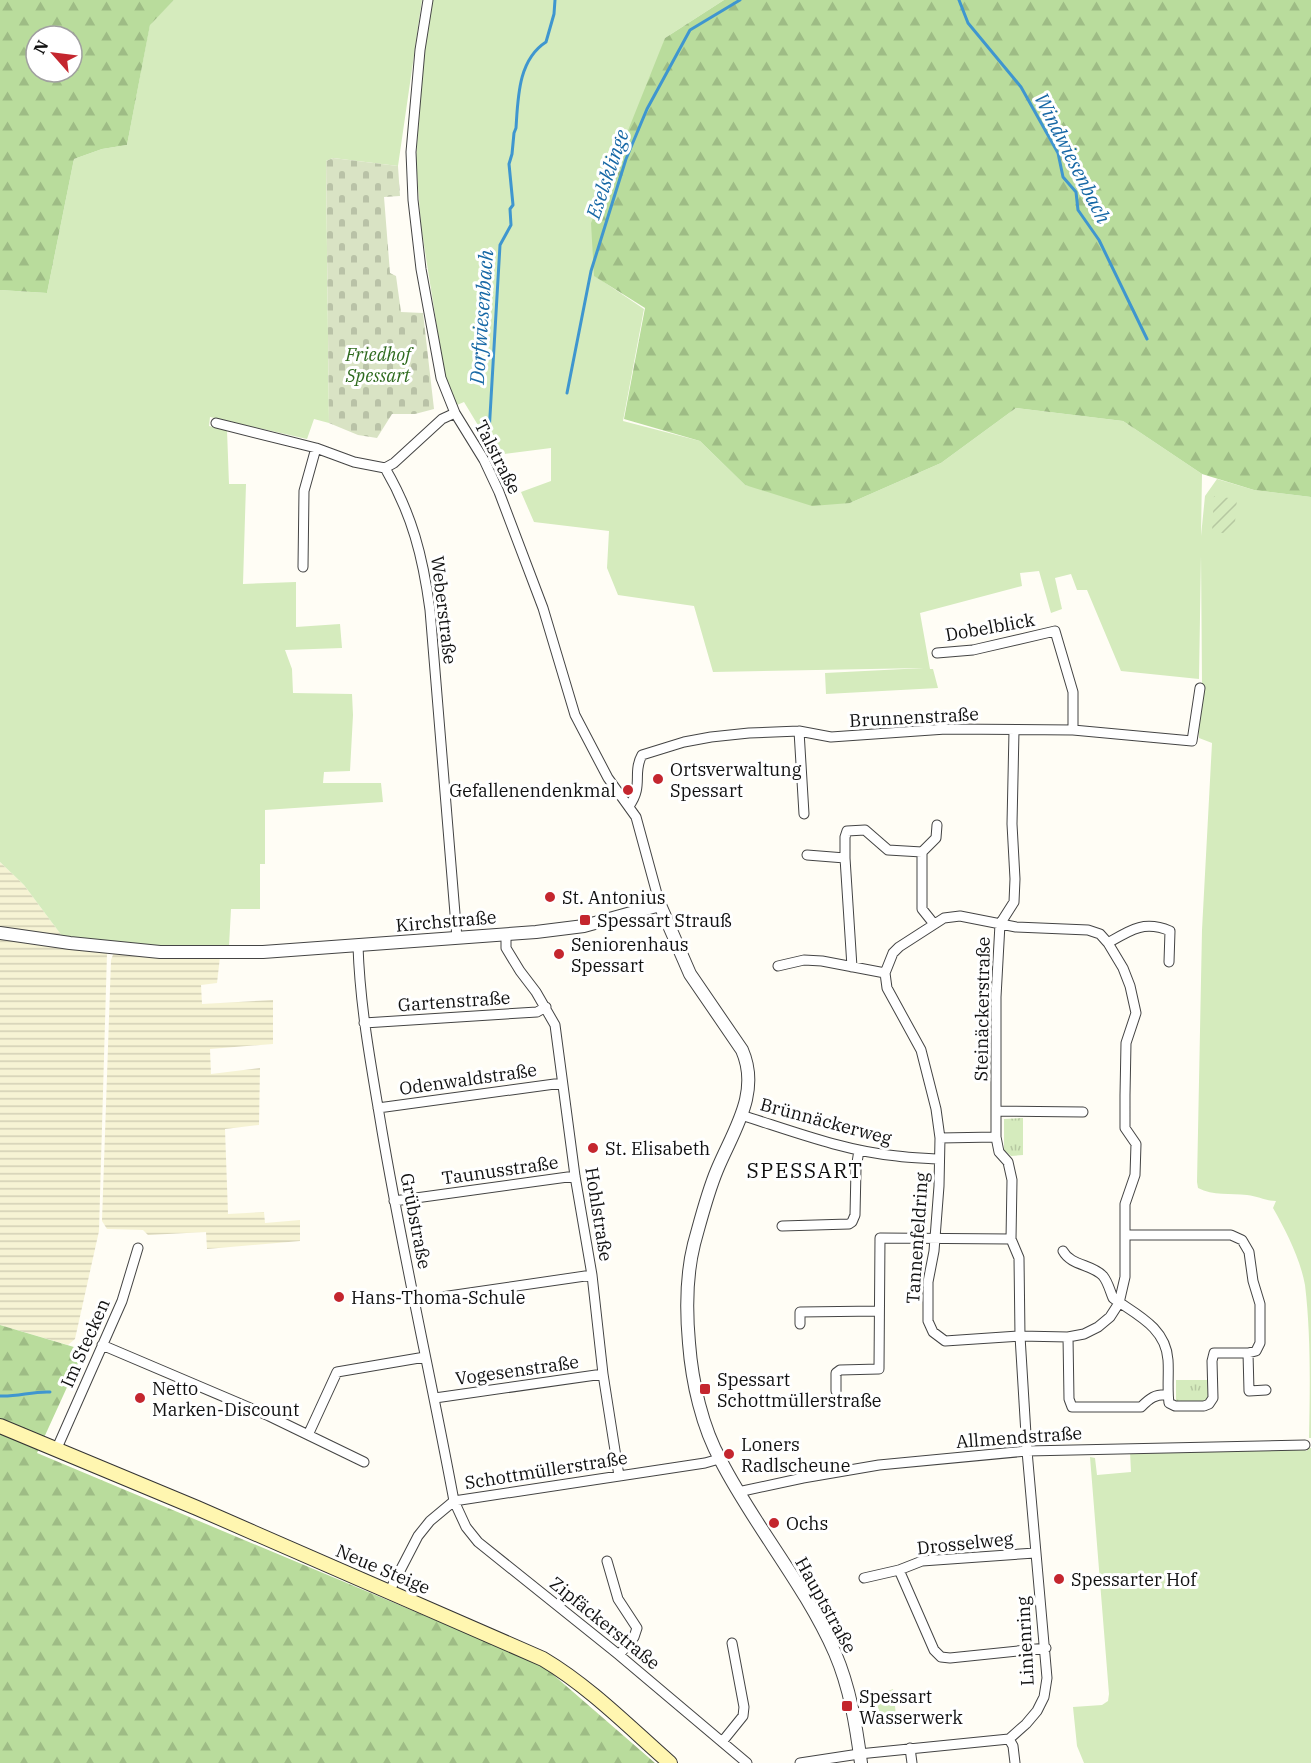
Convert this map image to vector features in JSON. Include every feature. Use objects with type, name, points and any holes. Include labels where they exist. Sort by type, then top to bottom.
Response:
[{"type":"main road","name":"Neue Steige","points":[[0,1426],[57,1448],[533,1655],[566,1673],[670,1763]]},
{"type":"street","name":"Talstraße","points":[[428,0],[420,50],[411,152],[413,200],[421,269],[441,378],[455,413],[484,460],[499,492],[543,608],[574,715],[608,778],[629,806],[639,825],[660,905]]},
{"type":"street","points":[[216,423],[316,448],[354,462],[385,468],[394,463],[442,419],[455,413]]},
{"type":"street","points":[[303,567],[304,491],[316,448]]},
{"type":"street","name":"Weberstraße","points":[[385,468],[400,493],[418,540],[425,573],[457,938]]},
{"type":"street","name":"Dobelblick","points":[[937,653],[973,650],[1055,631],[1073,692],[1072,730]]},
{"type":"street","name":"Brunnenstraße","points":[[629,806],[636,796],[637,763],[642,755],[676,744],[748,733],[799,731],[831,737],[946,729],[1072,730],[1192,741],[1200,688]]},
{"type":"street","points":[[799,731],[804,814]]},
{"type":"street","name":"Steinäckerstraße","points":[[1014,731],[1014,902],[1000,924],[996,997],[996,1137],[999,1152],[1008,1162],[1012,1180],[1011,1239],[1019,1258],[1020,1336],[1027,1451]]},
{"type":"street","points":[[934,924],[922,909],[922,852],[936,838],[937,825]]},
{"type":"street","points":[[852,967],[845,858],[847,831],[865,830],[888,850],[922,852]]},
{"type":"street","points":[[807,855],[845,858]]},
{"type":"street","name":"Kirchstraße","points":[[0,933],[112,948],[160,952],[231,953],[358,946],[584,926],[660,905]]},
{"type":"street","name":"Hauptstraße","points":[[660,905],[690,974],[737,1040],[747,1061],[750,1086],[746,1103],[711,1186],[693,1247],[687,1307],[689,1346],[696,1386],[705,1423],[719,1459],[809,1605],[834,1652],[848,1688],[860,1758]]},
{"type":"street","points":[[778,966],[804,960],[822,961],[885,973],[893,953],[899,946],[944,918],[960,916],[1000,924],[1088,930],[1100,934],[1108,943],[1131,929],[1160,927],[1170,931],[1169,962]]},
{"type":"street","name":"Hohlstraße","points":[[506,934],[506,948],[546,1007],[555,1025],[619,1476]]},
{"type":"street","name":"Tannenfeldring","points":[[885,973],[887,988],[921,1050],[936,1109],[940,1138],[935,1238],[928,1282],[928,1321],[933,1332],[945,1341],[1020,1336],[1068,1337],[1084,1334],[1098,1327],[1110,1317],[1119,1303],[1125,1277],[1125,1204],[1135,1175],[1136,1154],[1136,1144],[1125,1128],[1126,1043],[1136,1013],[1123,968],[1108,943]]},
{"type":"street","name":"Grübstraße","points":[[358,946],[359,985],[364,1023],[394,1201],[454,1501]]},
{"type":"street","name":"Gartenstraße","points":[[364,1023],[537,1012],[546,1007]]},
{"type":"street","name":"Odenwaldstraße","points":[[378,1108],[562,1083]]},
{"type":"street","points":[[997,1111],[1083,1112]]},
{"type":"street","name":"Brünnäckerweg","points":[[741,1115],[814,1138],[859,1149],[896,1156],[938,1159]]},
{"type":"street","points":[[940,1138],[996,1137]]},
{"type":"street","points":[[782,1226],[849,1224],[852,1222],[855,1215],[859,1149]]},
{"type":"street","name":"Taunusstraße","points":[[394,1201],[575,1176]]},
{"type":"street","points":[[1063,1251],[1067,1258],[1102,1274],[1113,1298],[1137,1312],[1162,1340],[1168,1356],[1169,1403],[1175,1406],[1209,1404],[1213,1398],[1212,1361],[1214,1353],[1248,1353],[1256,1351],[1260,1343],[1260,1304],[1253,1281],[1249,1252],[1242,1239],[1231,1235],[1125,1236]]},
{"type":"street","points":[[836,1391],[836,1373],[840,1370],[879,1370],[880,1238],[1011,1239]]},
{"type":"street","name":"Im Stecken","points":[[57,1448],[122,1301],[138,1248]]},
{"type":"street","points":[[414,1301],[592,1275]]},
{"type":"street","points":[[800,1324],[800,1312],[878,1311]]},
{"type":"street","points":[[1068,1337],[1069,1399],[1072,1407],[1141,1407],[1157,1395],[1168,1395]]},
{"type":"street","points":[[102,1345],[309,1434],[364,1462]]},
{"type":"street","points":[[1248,1353],[1249,1391],[1266,1390]]},
{"type":"street","points":[[309,1434],[337,1372],[425,1357]]},
{"type":"street","name":"Vogesenstraße","points":[[435,1398],[603,1374]]},
{"type":"street","name":"Allmendstraße","points":[[738,1492],[879,1465],[1027,1451],[1305,1445]]},
{"type":"street","name":"Linienring","points":[[1009,1739],[1037,1711],[1044,1696],[1047,1678],[1027,1451]]},
{"type":"street","name":"Schottmüllerstraße","points":[[389,1592],[418,1536],[430,1521],[454,1501],[719,1459]]},
{"type":"street","name":"Zipfäckerstraße","points":[[454,1501],[466,1527],[478,1542],[619,1655],[747,1763]]},
{"type":"street","name":"Drosselweg","points":[[864,1578],[899,1570],[922,1561],[1035,1553]]},
{"type":"street","points":[[607,1562],[618,1599],[637,1628],[634,1637],[619,1655]]},
{"type":"street","points":[[899,1570],[934,1650],[941,1657],[1046,1648]]},
{"type":"street","points":[[722,1742],[743,1716],[744,1707],[732,1643]]},
{"type":"street","points":[[800,1763],[860,1758],[910,1748],[1009,1739],[1013,1746],[1015,1763]]},
{"type":"street","points":[[910,1748],[912,1763]]},
{"type":"shaded area","points":[[0,862],[24,885],[65,940],[0,929]]},
{"type":"shaded area","points":[[0,937],[107,953],[99,1231],[75,1339],[68,1345],[0,1325]]},
{"type":"shaded area","points":[[114,952],[220,957],[217,983],[201,985],[202,1004],[273,1000],[273,1044],[210,1049],[211,1074],[260,1068],[259,1125],[225,1129],[228,1214],[264,1212],[265,1223],[300,1220],[300,1241],[207,1249],[206,1232],[148,1235],[143,1230],[107,1229],[102,1221],[111,960]]},
{"type":"green space","points":[[0,0],[174,0],[150,25],[127,145],[102,149],[74,159],[47,293],[0,290]]},
{"type":"green space","points":[[174,0],[422,0],[398,166],[333,158],[326,161],[329,423],[314,419],[307,439],[210,417],[209,426],[227,430],[229,484],[246,484],[243,584],[296,582],[296,627],[340,624],[342,648],[285,650],[292,669],[293,693],[352,694],[350,771],[324,772],[323,783],[381,783],[383,802],[265,810],[265,864],[260,864],[260,909],[231,909],[229,946],[173,949],[65,940],[24,885],[0,862],[0,290],[47,293],[74,159],[102,149],[127,145],[150,24]]},
{"type":"green space","points":[[427,0],[724,0],[665,38],[595,276],[644,309],[623,421],[700,441],[745,485],[850,503],[941,463],[1016,408],[1123,421],[1202,474],[1201,536],[1205,496],[1217,479],[1254,490],[1311,497],[1311,1438],[1309,1438],[1309,1342],[1305,1285],[1288,1235],[1273,1208],[1276,1201],[1255,1196],[1210,1192],[1198,1188],[1197,1182],[1202,930],[1212,743],[1199,738],[1198,722],[1202,682],[1201,555],[1199,679],[1121,671],[1087,590],[1077,590],[1071,574],[1055,578],[1062,609],[1051,613],[1039,571],[1020,573],[1022,586],[920,613],[930,669],[933,669],[938,688],[826,694],[825,673],[924,668],[713,672],[694,606],[618,595],[607,568],[609,531],[534,522],[521,492],[551,481],[551,448],[496,455],[464,402],[457,405],[445,378],[421,226],[416,160]]},
{"type":"green space","points":[[724,0],[1311,0],[1311,497],[1254,490],[1202,474],[1123,421],[1016,408],[941,463],[850,503],[812,506],[745,485],[700,441],[624,419],[645,308],[594,276],[591,223],[665,38]]},
{"type":"green space","name":"Friedhof Spessart","points":[[333,158],[398,166],[400,196],[384,197],[390,273],[396,276],[401,312],[423,313],[434,409],[415,414],[392,414],[377,438],[358,435],[329,423],[326,161]]},
{"type":"green space","points":[[1214,496],[1237,499],[1234,534],[1212,532]]},
{"type":"green space","points":[[1023,1118],[1023,1155],[1011,1156],[1004,1150],[1004,1119]]},
{"type":"green space","points":[[0,1325],[84,1350],[37,1453],[542,1665],[655,1763],[0,1763]]},
{"type":"green space","points":[[1176,1380],[1208,1380],[1208,1403],[1176,1404]]},
{"type":"green space","points":[[1300,1448],[1307,1451],[1307,1448],[1311,1448],[1311,1763],[1084,1763],[1077,1746],[1073,1707],[1102,1705],[1108,1701],[1109,1694],[1090,1457],[1095,1458],[1097,1475],[1131,1472],[1130,1451]]},
{"type":"green space","points":[[893,1689],[896,1715],[881,1716],[877,1705],[877,1695]]},
{"type":"waterway","name":"Dorfwiesenbach","points":[[489,433],[500,245],[511,225],[510,209],[513,205],[509,164],[516,128],[519,92],[521,80],[530,59],[546,42],[554,14],[555,0]]},
{"type":"waterway","name":"Eselsklinge","points":[[567,393],[591,271],[626,159],[647,109],[690,30],[740,0]]},
{"type":"waterway","name":"Windwiesenbach","points":[[959,0],[968,23],[1021,87],[1058,153],[1063,177],[1076,192],[1078,210],[1099,240],[1147,339]]},
{"type":"waterway","points":[[0,1396],[50,1392]]},
{"type":"place","name":"Ortsverwaltung Spessart","points":[[658,779]]},
{"type":"place","name":"Gefallenendenkmal","points":[[628,790]]},
{"type":"place","name":"St. Antonius","points":[[550,897]]},
{"type":"place","name":"Spessart Strauß","points":[[585,920]]},
{"type":"place","name":"Seniorenhaus Spessart","points":[[559,954]]},
{"type":"place","name":"St. Elisabeth","points":[[593,1148]]},
{"type":"place","name":"Hans-Thoma-Schule","points":[[339,1297]]},
{"type":"place","name":"Spessart Schottmüllerstraße","points":[[705,1389]]},
{"type":"place","name":"Netto Marken-Discount","points":[[140,1398]]},
{"type":"place","name":"Loners Radlscheune","points":[[729,1454]]},
{"type":"place","name":"Ochs","points":[[774,1523]]},
{"type":"place","name":"Spessarter Hof","points":[[1059,1579]]},
{"type":"place","name":"Spessart Wasserwerk","points":[[847,1706]]},
{"type":"district","name":"SPESSART","points":[[805,1170]]}]
